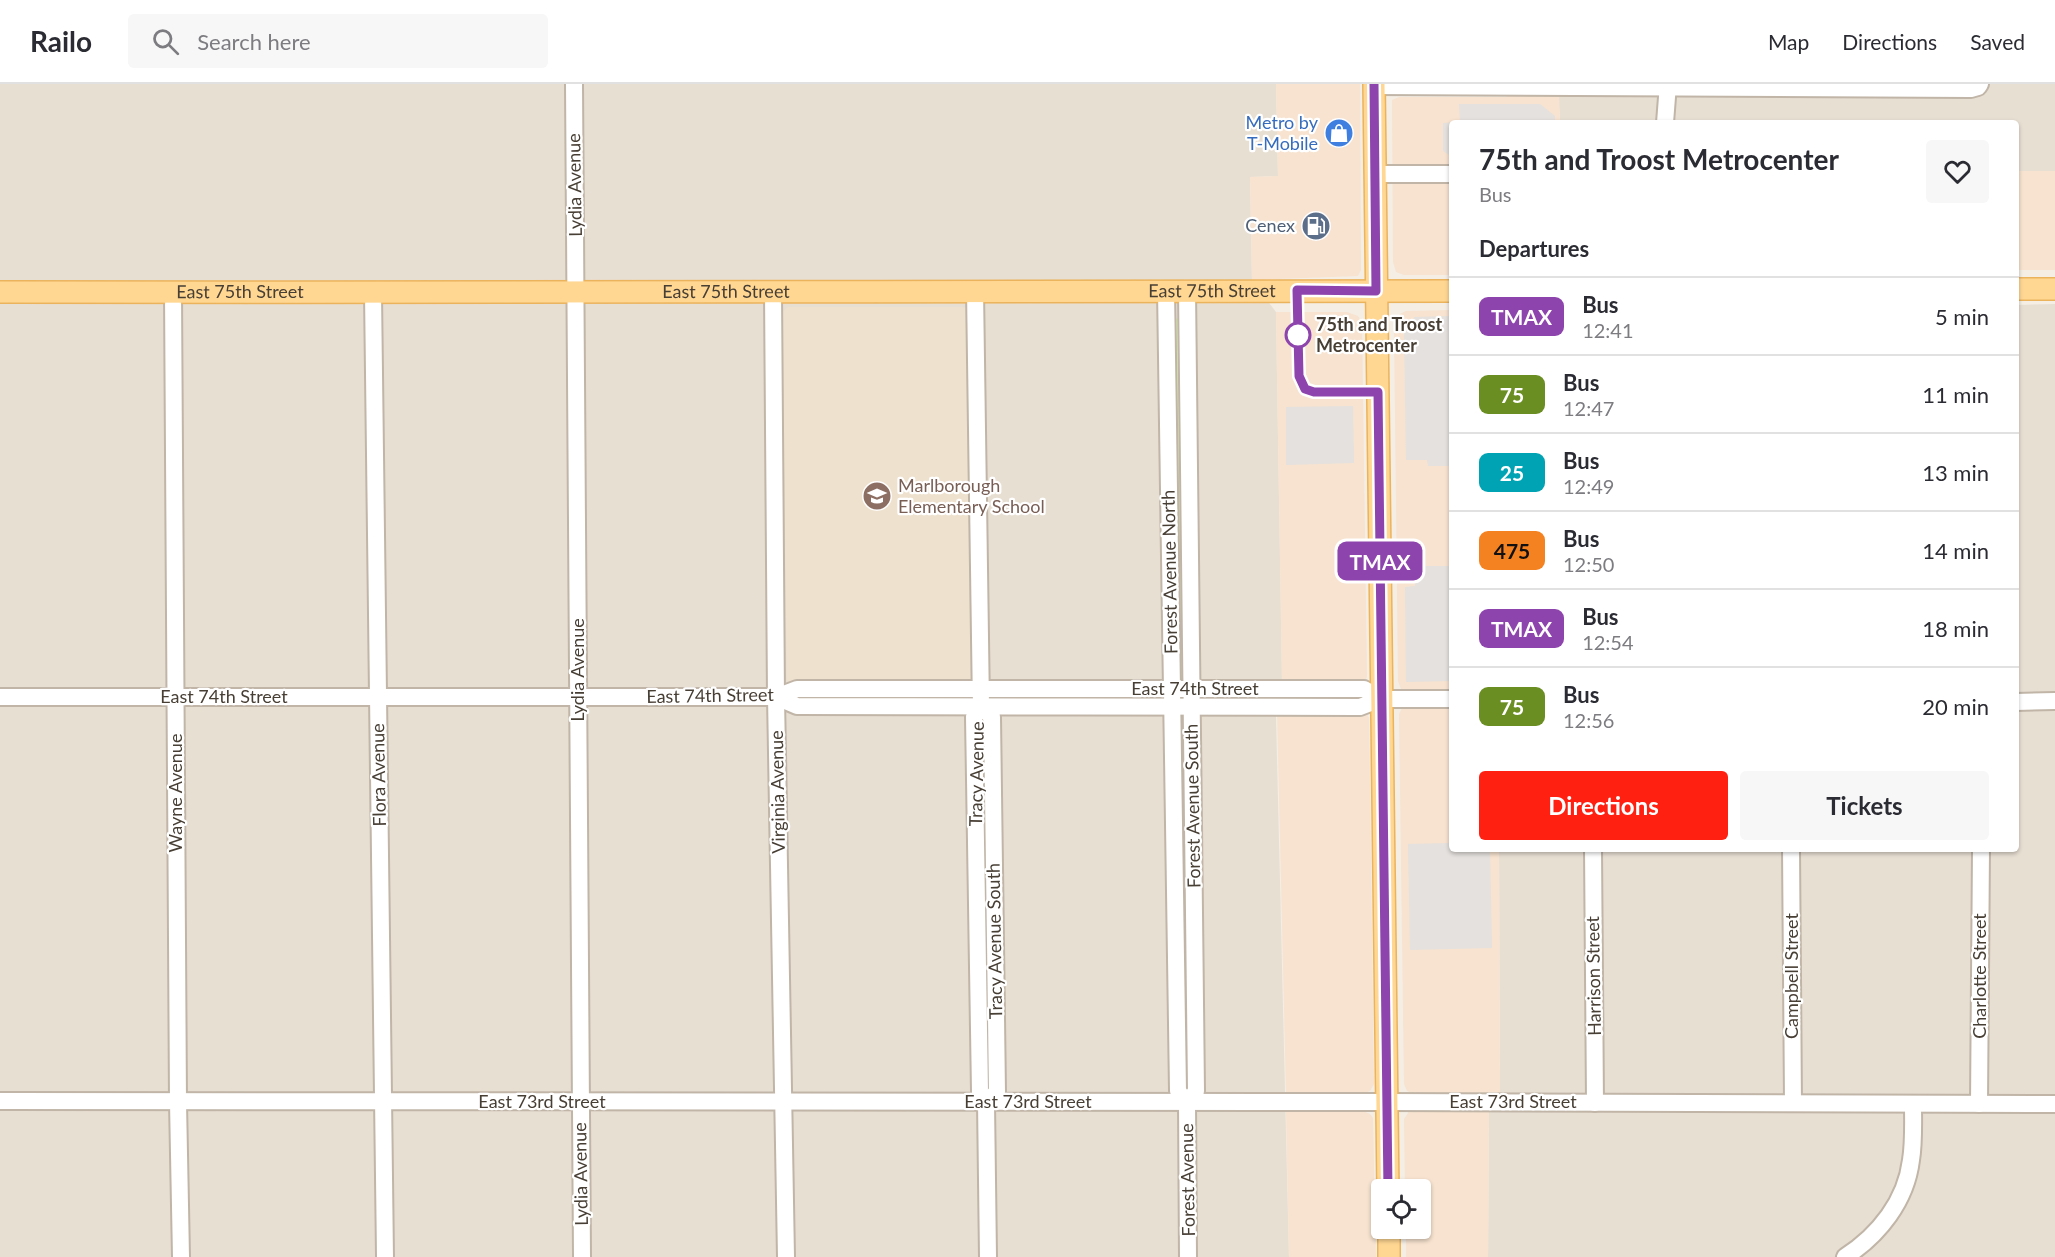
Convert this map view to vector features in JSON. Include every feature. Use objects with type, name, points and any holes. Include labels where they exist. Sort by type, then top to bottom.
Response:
[{"type":"main road","points":[[1374,85],[1388,1179]]},
{"type":"main road","points":[[2019,289],[2055,289]]},
{"type":"main road","name":"East 75th Street","points":[[0,292],[1449,291]]},
{"type":"main road","points":[[1389,1239],[1389,1257]]},
{"type":"street","name":"Lydia Avenue","points":[[574,84],[582,1257]]},
{"type":"street","points":[[1374,85],[1668,85],[1971,89],[1979,86]]},
{"type":"street","points":[[1665,120],[1668,85]]},
{"type":"street","points":[[1376,174],[1449,174]]},
{"type":"street","name":"Tracy Avenue","points":[[975,290],[981,707],[974,717],[980,1092],[986,1102],[988,1257]]},
{"type":"street","name":"Forest Avenue South","points":[[1177,290],[1192,689],[1196,1091],[1187,1103]]},
{"type":"street","name":"Forest Avenue North","points":[[1177,290],[1172,697],[1178,1091],[1187,1103]]},
{"type":"street","name":"Wayne Avenue","points":[[173,292],[181,1257]]},
{"type":"street","name":"Virginia Avenue","points":[[773,292],[776,697],[786,1257]]},
{"type":"street","name":"Flora Avenue","points":[[373,293],[385,1257]]},
{"type":"street","name":"East 74th Street","points":[[0,696],[776,697],[797,689],[981,690],[1172,697],[1192,689],[1364,689],[1381,699],[1449,699]]},
{"type":"street","points":[[776,697],[797,706],[981,707],[1172,697],[1192,706],[1360,707],[1381,699]]},
{"type":"street","points":[[2019,702],[2055,701]]},
{"type":"street","name":"Harrison Street","points":[[1593,852],[1595,1103]]},
{"type":"street","name":"Campbell Street","points":[[1791,852],[1792,1103]]},
{"type":"street","name":"Charlotte Street","points":[[1979,1104],[1981,852]]},
{"type":"street","name":"East 73rd Street","points":[[0,1101],[2055,1104]]},
{"type":"street","name":"Forest Avenue","points":[[1187,1103],[1188,1257]]},
{"type":"street","points":[[1845,1257],[1861,1247],[1883,1226],[1906,1183],[1911,1160],[1913,1104]]},
{"type":"shaded area","points":[[0,84],[1276,84],[1278,176],[1250,177],[1252,280],[1276,312],[1282,679],[1276,717],[1289,1257],[0,1257]]},
{"type":"shaded area","points":[[1276,84],[1360,84],[1361,270],[1358,276],[1252,280],[1250,177],[1278,176]]},
{"type":"shaded area","points":[[1558,84],[2055,84],[2055,171],[2019,171],[2019,120],[1560,120]]},
{"type":"shaded area","points":[[1559,92],[1560,120],[1449,120],[1449,275],[1404,275],[1396,272],[1393,262],[1392,100],[1399,97],[1506,97],[1508,93]]},
{"type":"shaded area","points":[[1459,104],[1540,104],[1555,116],[1555,120],[1460,120]]},
{"type":"shaded area","points":[[1443,123],[1449,123],[1449,155],[1443,151]]},
{"type":"shaded area","points":[[1449,166],[1449,184],[1398,181]]},
{"type":"shaded area","points":[[2019,171],[2055,171],[2055,270],[2019,270]]},
{"type":"shaded area","points":[[2055,304],[2055,1257],[1488,1257],[1489,1111],[1500,1095],[1499,852],[2019,852],[2019,305]]},
{"type":"shaded area","name":"Marlborough Elementary School","points":[[788,307],[962,307],[967,309],[971,682],[793,685],[787,680],[782,315]]},
{"type":"shaded area","points":[[1449,310],[1449,691],[1406,691],[1401,689],[1398,681],[1394,327],[1395,319],[1406,311]]},
{"type":"shaded area","points":[[1276,312],[1347,312],[1358,316],[1362,323],[1367,677],[1362,684],[1282,684]]},
{"type":"shaded area","points":[[1449,316],[1449,466],[1428,466],[1427,460],[1406,460],[1404,328],[1414,328],[1414,317]]},
{"type":"shaded area","points":[[1353,406],[1354,463],[1286,465],[1286,407]]},
{"type":"shaded area","points":[[1415,566],[1449,566],[1449,681],[1406,682],[1405,587],[1415,586]]},
{"type":"shaded area","points":[[1449,706],[1449,852],[1499,852],[1500,1095],[1414,1094],[1407,1091],[1404,1084],[1399,714],[1402,708]]},
{"type":"shaded area","points":[[1277,710],[1366,712],[1369,718],[1374,1084],[1370,1091],[1363,1094],[1286,1094]]},
{"type":"shaded area","points":[[1449,843],[1449,852],[1490,852],[1492,948],[1410,950],[1408,844]]},
{"type":"shaded area","points":[[1410,1110],[1489,1111],[1488,1257],[1406,1257],[1406,1239],[1431,1239],[1431,1179],[1405,1179],[1404,1119]]},
{"type":"shaded area","points":[[1286,1111],[1363,1111],[1370,1114],[1373,1118],[1374,1179],[1371,1179],[1371,1239],[1376,1239],[1376,1257],[1289,1257]]},
{"type":"green space","points":[[1179,318],[1181,323],[1186,677],[1183,682],[1179,682],[1174,319]]},
{"type":"green space","points":[[1182,715],[1186,715],[1188,1086],[1185,1084],[1179,723]]},
{"type":"bus line","name":"TMAX","points":[[1374,84],[1376,291],[1297,290],[1297,304],[1299,376],[1305,389],[1314,392],[1378,392],[1388,1179]]},
{"type":"place","name":"Metro by T-Mobile","points":[[1339,133]]},
{"type":"place","name":"Cenex","points":[[1316,226]]},
{"type":"place","name":"75th and Troost Metrocenter","points":[[1298,335]]},
{"type":"place","name":"Marlborough Elementary School","points":[[877,496]]}]
